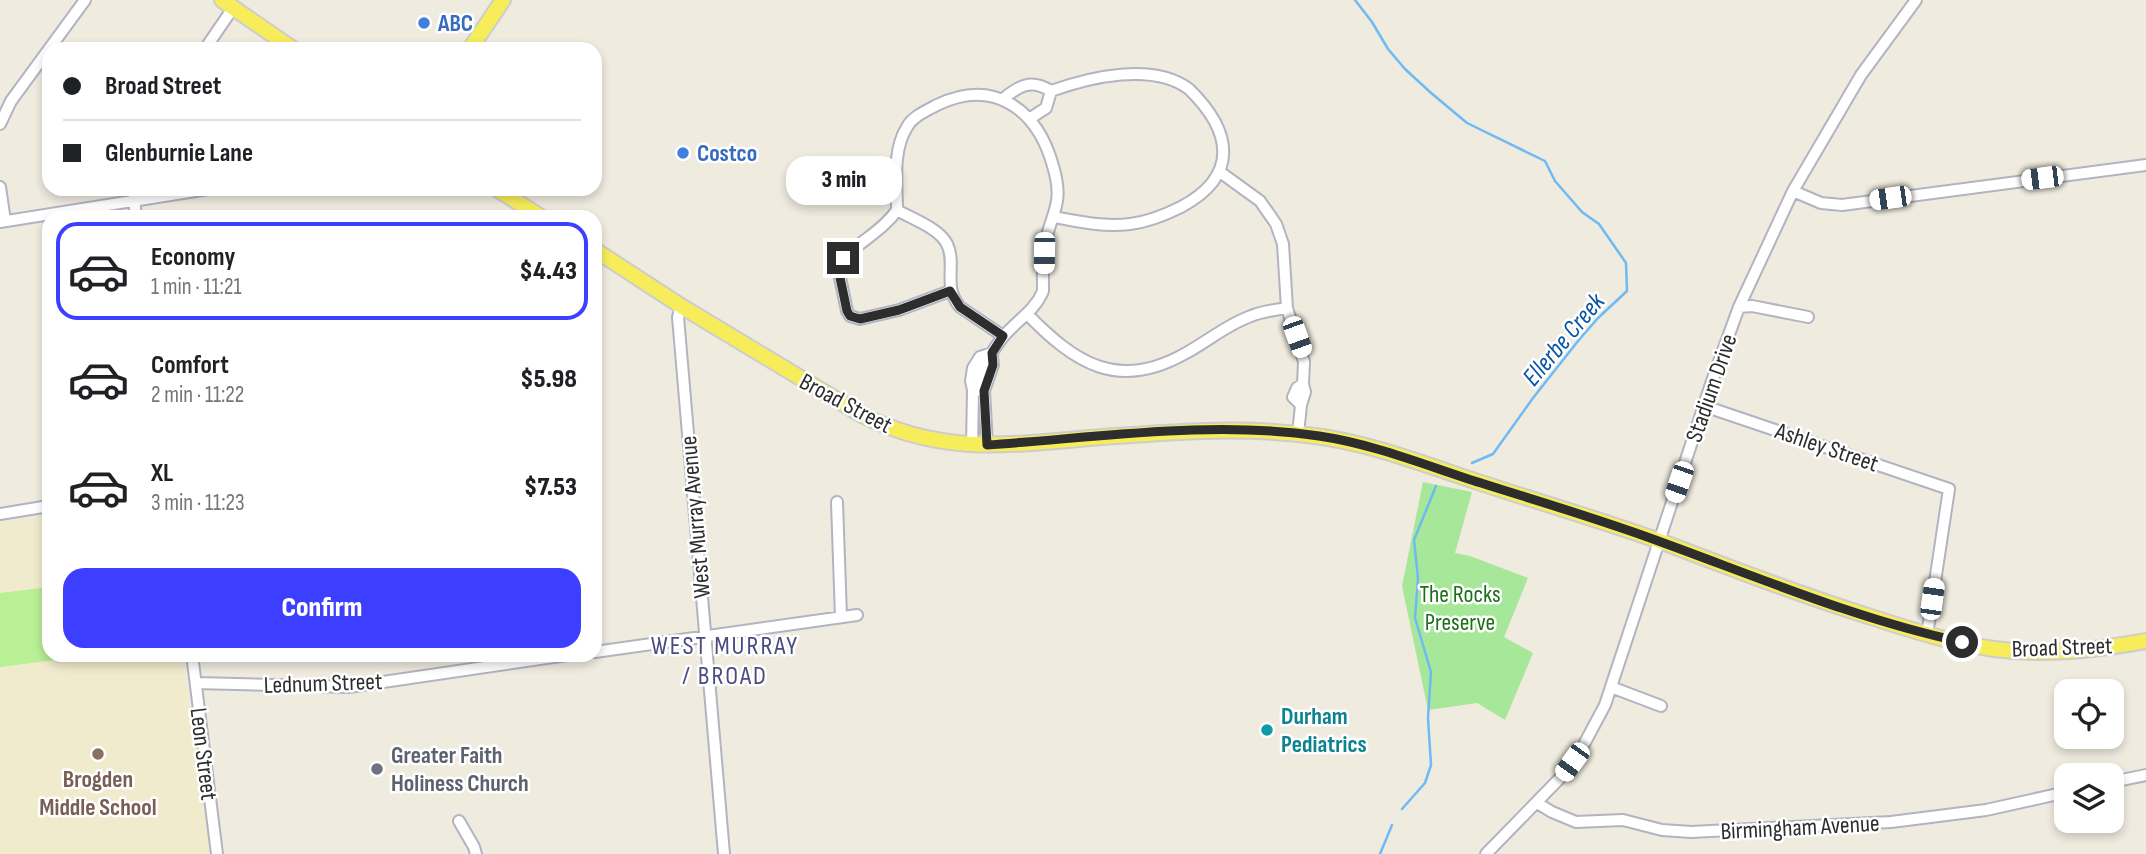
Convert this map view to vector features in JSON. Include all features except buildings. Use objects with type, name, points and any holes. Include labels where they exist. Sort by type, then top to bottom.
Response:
[{"type":"main road","points":[[475,42],[503,0]]},
{"type":"main road","points":[[486,42],[501,18],[503,0]]},
{"type":"main road","points":[[228,4],[283,42]]},
{"type":"main road","points":[[508,196],[530,210]]},
{"type":"main road","name":"Broad Street","points":[[602,254],[681,306],[877,423],[922,439],[979,445],[1190,430],[1240,430],[1298,434],[1360,444],[1660,541],[1787,589],[1927,635],[1993,649],[2023,651],[2075,651],[2146,641]]},
{"type":"street","points":[[54,42],[85,0]]},
{"type":"street","name":"Stadium Drive","points":[[1486,854],[1562,776],[1582,748],[1605,705],[1723,349],[1740,307],[1793,191],[1861,75],[1916,0]]},
{"type":"street","points":[[209,42],[228,4]]},
{"type":"street","points":[[0,124],[11,101],[42,59]]},
{"type":"street","points":[[1003,99],[1022,86],[1033,84],[1051,91],[1114,74],[1166,78],[1183,84],[1194,94],[1218,128],[1223,152],[1220,172],[1214,183],[1200,196],[1160,217],[1141,222],[1101,225],[1054,217]]},
{"type":"street","points":[[1029,119],[1046,108],[1051,91]]},
{"type":"street","points":[[950,291],[899,310],[860,319],[850,316],[847,311],[838,268],[843,258],[883,227],[897,210],[897,158],[899,142],[907,125],[925,111],[958,97],[981,94],[1003,99],[1029,119],[1045,144],[1054,166],[1059,195],[1044,253],[1043,291],[1036,304],[1003,336],[992,353],[993,365],[978,390]]},
{"type":"street","points":[[1793,191],[1821,203],[1842,205],[2146,165]]},
{"type":"street","points":[[1220,172],[1260,201],[1276,224],[1285,254],[1287,308],[1303,354],[1305,392],[1298,434]]},
{"type":"street","points":[[0,187],[2,221],[42,213]]},
{"type":"street","points":[[57,210],[128,196]]},
{"type":"street","points":[[897,210],[942,237],[947,245],[950,291],[960,307],[1003,336]]},
{"type":"street","name":"West Murray Avenue","points":[[681,306],[678,317],[724,854]]},
{"type":"street","points":[[1740,307],[1752,306],[1808,317]]},
{"type":"street","points":[[1027,314],[1052,339],[1084,362],[1106,368],[1131,370],[1153,368],[1174,360],[1249,316],[1287,308]]},
{"type":"street","points":[[979,445],[979,380],[976,374],[980,357],[992,353]]},
{"type":"street","name":"Ashley Street","points":[[1704,406],[1949,489],[1927,635]]},
{"type":"street","points":[[837,502],[841,617]]},
{"type":"street","points":[[0,514],[42,507]]},
{"type":"street","points":[[602,651],[857,615]]},
{"type":"street","name":"Leon Street","points":[[193,662],[218,854]]},
{"type":"street","name":"Lednum Street","points":[[196,683],[349,687],[519,662]]},
{"type":"street","points":[[1611,687],[1661,706]]},
{"type":"street","points":[[2124,780],[2146,775]]},
{"type":"street","name":"Birmingham Avenue","points":[[1538,803],[1576,822],[1623,820],[1662,830],[1691,832],[1891,822],[1963,814],[2054,795]]},
{"type":"street","points":[[459,821],[471,839],[476,854]]},
{"type":"shaded area","name":"Brogden Middle School","points":[[42,518],[42,662],[184,662],[210,854],[0,854],[0,521]]},
{"type":"green space","name":"The Rocks Preserve","points":[[1423,482],[1472,492],[1455,553],[1528,578],[1504,637],[1533,653],[1505,720],[1477,703],[1428,710],[1402,586]]},
{"type":"green space","points":[[42,588],[42,662],[0,667],[0,593]]},
{"type":"waterway","name":"Ellerbe Creek","points":[[1355,0],[1388,49],[1430,92],[1467,123],[1545,161],[1555,181],[1582,212],[1599,224],[1626,263],[1627,291],[1578,341],[1493,454],[1472,463]]},
{"type":"waterway","name":"Ellerbe Creek","points":[[1402,809],[1425,783],[1431,765],[1428,718],[1431,672],[1415,618],[1418,578],[1414,540],[1436,486]]},
{"type":"waterway","name":"Ellerbe Creek","points":[[1380,854],[1392,825]]},
{"type":"place","name":"ABC","points":[[424,23]]},
{"type":"place","name":"Costco","points":[[683,153]]},
{"type":"place","name":"Durham Pediatrics","points":[[1267,730]]},
{"type":"place","name":"Brogden Middle School","points":[[98,754]]},
{"type":"place","name":"Greater Faith Holiness Church","points":[[377,769]]},
{"type":"district","name":"WEST MURRAY / BROAD","points":[[725,660]]},
{"type":"route","points":[[843,258],[838,268],[839,279],[850,316],[860,319],[899,310],[950,291],[960,307],[1003,336],[992,353],[993,365],[984,391],[987,445],[1190,430],[1268,431],[1351,442],[1660,541],[1853,612],[1927,635],[1962,642]]}]
